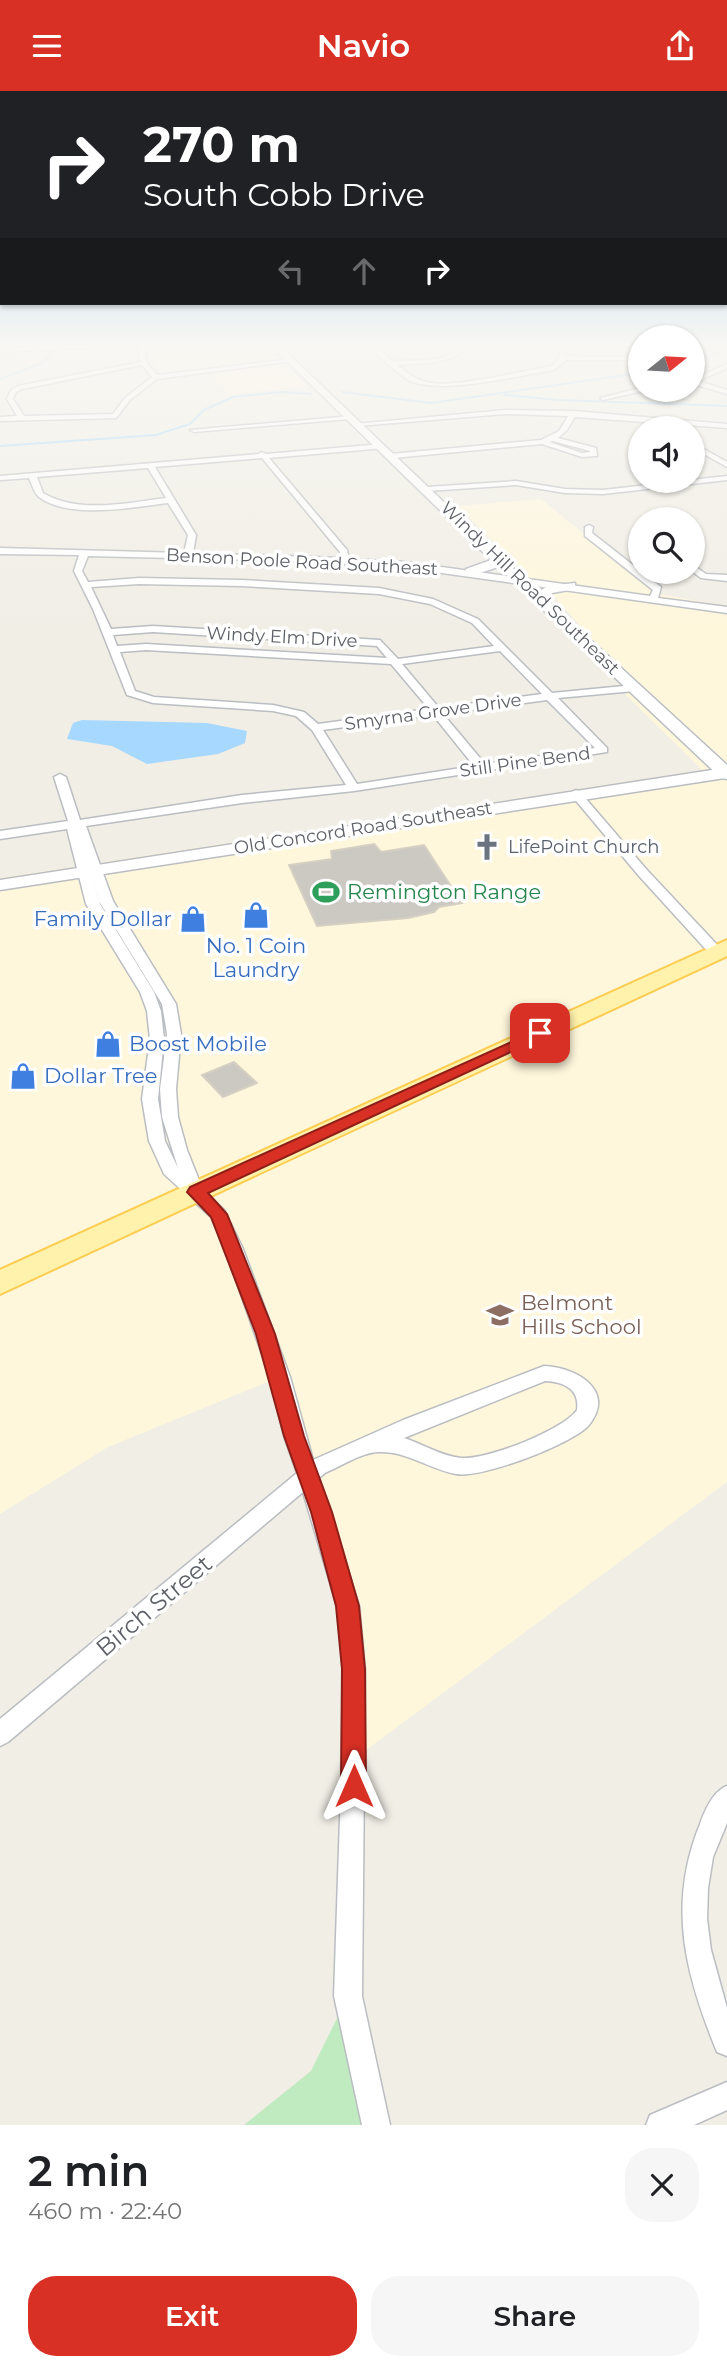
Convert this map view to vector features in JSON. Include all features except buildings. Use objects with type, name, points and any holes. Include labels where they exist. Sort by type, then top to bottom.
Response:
[{"type":"main road","name":"Windy Hill Road Southeast","points":[[373,438],[538,599],[726,773]]},
{"type":"main road","points":[[471,572],[487,568],[499,561]]},
{"type":"main road","points":[[538,599],[548,590],[569,586]]},
{"type":"main road","points":[[0,1283],[721,949]]},
{"type":"street","points":[[393,456],[555,439],[593,450],[594,454],[582,455],[542,442]]},
{"type":"street","points":[[0,478],[382,446]]},
{"type":"street","points":[[705,452],[727,465]]},
{"type":"street","points":[[262,454],[344,552],[345,561]]},
{"type":"street","points":[[149,464],[192,535],[188,556]]},
{"type":"street","points":[[32,475],[40,494],[56,502],[108,506],[171,500]]},
{"type":"street","points":[[426,489],[516,483],[565,491],[603,492],[727,478]]},
{"type":"street","points":[[589,527],[588,534],[655,594],[675,591],[717,600]]},
{"type":"street","name":"Benson Poole Road Southeast","points":[[0,551],[345,561],[471,572],[569,586],[655,594],[727,610]]},
{"type":"street","points":[[84,554],[78,568],[107,632],[128,690],[139,697],[288,710],[305,716],[317,728],[354,787]]},
{"type":"street","points":[[705,576],[727,578]]},
{"type":"street","name":"Still Pine Bend","points":[[0,835],[242,799],[354,787],[603,751],[482,627],[466,615],[433,602],[387,592],[241,583],[139,581],[86,585]]},
{"type":"street","name":"Windy Elm Drive","points":[[107,632],[153,629],[380,643],[481,768]]},
{"type":"street","points":[[113,649],[146,647],[394,662],[503,648]]},
{"type":"street","name":"Smyrna Grove Drive","points":[[317,728],[631,685]]},
{"type":"street","name":"Old Concord Road Southeast","points":[[0,885],[726,773]]},
{"type":"street","points":[[60,778],[75,824],[72,830],[83,845],[90,871],[93,904],[151,1002],[157,1029],[150,1088],[154,1130],[170,1170],[218,1214],[234,1249],[266,1334],[348,1606],[354,1669],[348,1996],[376,2125]]},
{"type":"street","points":[[576,795],[643,873],[721,949]]},
{"type":"street","name":"Birch Street","points":[[0,1734],[318,1467],[410,1426],[544,1373],[559,1373],[580,1384],[586,1392],[588,1403],[580,1422],[562,1432],[472,1467],[451,1464],[401,1445],[375,1443]]},
{"type":"street","points":[[727,1798],[714,1818],[698,1857],[695,1887],[697,1948],[712,2003],[727,2042]]},
{"type":"street","points":[[660,2125],[727,2096]]},
{"type":"shaded area","points":[[541,499],[628,570],[628,584],[646,584],[658,594],[727,606],[727,1482],[354,1759],[354,1670],[280,1377],[108,1447],[0,1514],[0,878],[702,770],[624,693],[593,641],[553,595],[540,585],[498,572],[527,575],[457,506]]},
{"type":"green space","points":[[348,1996],[376,2125],[244,2125],[311,2071]]},
{"type":"water","points":[[82,720],[207,723],[247,731],[245,743],[218,754],[147,764],[112,746],[67,739],[73,723]]},
{"type":"waterway","points":[[0,446],[115,438]]},
{"type":"place","name":"LifePoint Church","points":[[487,847]]},
{"type":"place","name":"Remington Range","points":[[326,892]]},
{"type":"place","name":"No. 1 Coin Laundry","points":[[256,915]]},
{"type":"place","name":"Family Dollar","points":[[193,919]]},
{"type":"place","name":"Boost Mobile","points":[[108,1044]]},
{"type":"place","name":"Dollar Tree","points":[[23,1076]]},
{"type":"place","name":"Belmont Hills School","points":[[500,1315]]},
{"type":"route","points":[[354,1786],[354,1669],[348,1606],[321,1512],[294,1436],[280,1377],[266,1334],[218,1214],[196,1192],[540,1033]]}]
